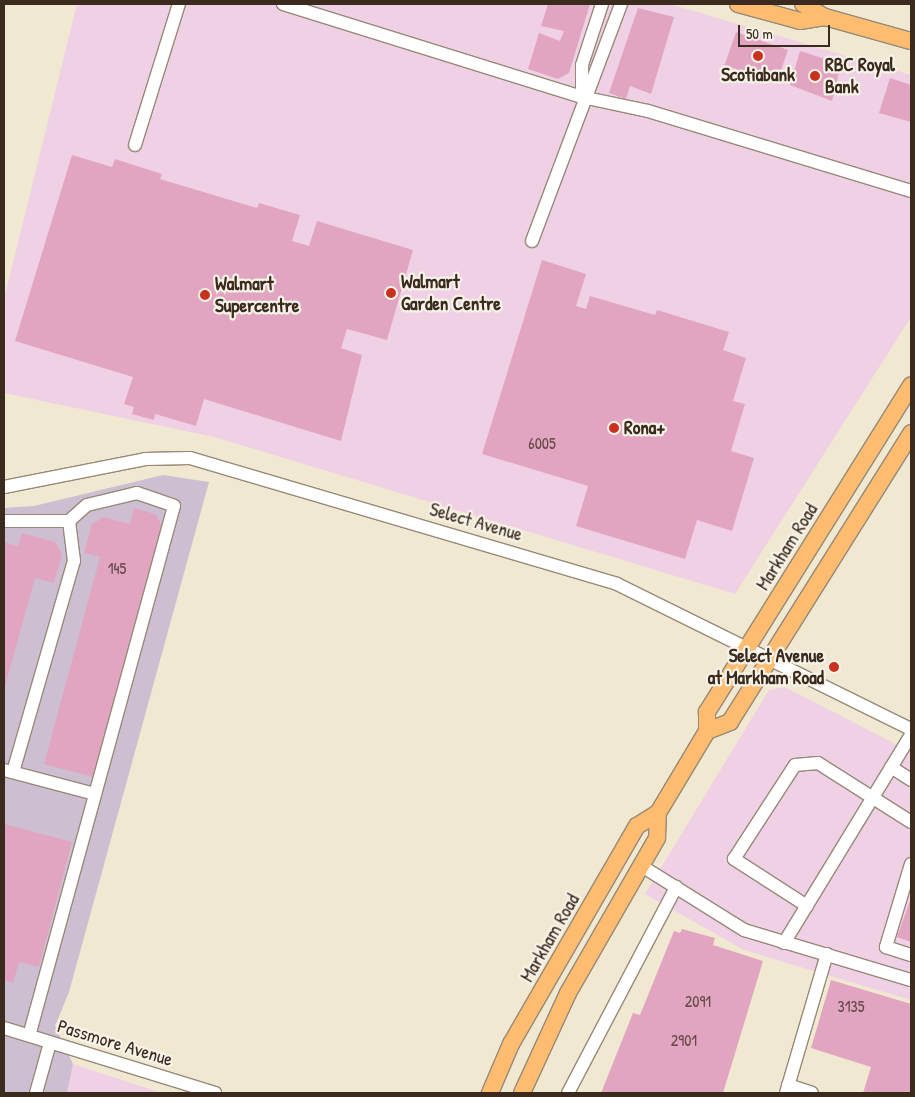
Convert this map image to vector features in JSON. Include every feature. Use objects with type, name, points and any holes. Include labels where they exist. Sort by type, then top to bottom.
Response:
[{"type":"main road","points":[[738,4],[800,21],[825,17]]},
{"type":"main road","points":[[803,4],[825,17],[911,41]]},
{"type":"main road","name":"Markham Road","points":[[490,1093],[511,1044],[637,826],[658,813],[706,731],[707,712],[911,385]]},
{"type":"main road","points":[[706,731],[730,722],[773,658],[911,433]]},
{"type":"main road","name":"Markham Road","points":[[522,1093],[568,993],[657,838],[658,813]]},
{"type":"street","points":[[136,145],[179,4]]},
{"type":"street","points":[[283,4],[582,97],[648,110],[911,191]]},
{"type":"street","points":[[582,97],[582,65],[602,4]]},
{"type":"street","points":[[532,241],[582,97],[598,72],[621,4]]},
{"type":"street","name":"Select Avenue","points":[[4,487],[145,459],[190,458],[617,584],[750,645],[911,729]]},
{"type":"street","points":[[4,521],[69,521],[87,505],[137,493],[174,506],[29,1036]]},
{"type":"street","points":[[69,521],[74,561],[9,771],[95,794]]},
{"type":"street","points":[[784,943],[911,735]]},
{"type":"street","points":[[807,906],[734,859],[795,765],[818,763],[911,822]]},
{"type":"street","points":[[891,768],[911,780]]},
{"type":"street","points":[[911,864],[886,947],[911,955]]},
{"type":"street","points":[[640,865],[744,930],[911,980]]},
{"type":"street","points":[[568,1093],[676,887]]},
{"type":"street","points":[[812,1093],[787,1089],[827,954]]},
{"type":"street","name":"Passmore Avenue","points":[[4,1028],[215,1093]]},
{"type":"street","points":[[36,1093],[50,1043]]},
{"type":"shaded area","points":[[77,4],[670,4],[911,75],[911,317],[735,594],[214,437],[4,393],[4,299]]},
{"type":"shaded area","points":[[163,475],[209,482],[69,992],[55,1026],[73,1064],[67,1093],[4,1093],[4,508],[34,506]]},
{"type":"shaded area","points":[[785,687],[911,752],[911,1000],[744,950],[645,894],[769,690]]},
{"type":"shaded area","points":[[73,1064],[162,1093],[67,1093]]},
{"type":"building","points":[[548,4],[590,4],[569,73],[558,79],[528,69],[539,33],[560,41],[564,31],[541,26]]},
{"type":"building","points":[[638,8],[674,17],[651,94],[630,86],[626,99],[609,93]]},
{"type":"building","name":"Scotiabank","points":[[736,32],[788,50],[777,83],[725,65]]},
{"type":"building","name":"RBC Royal Bank","points":[[800,51],[841,64],[832,101],[790,85]]},
{"type":"building","points":[[890,78],[911,85],[911,122],[879,113]]},
{"type":"building","name":"Walmart Supercentre","points":[[72,155],[112,167],[115,159],[162,174],[160,179],[257,208],[259,203],[300,215],[292,241],[309,246],[317,221],[413,250],[387,340],[347,329],[341,348],[362,355],[341,441],[204,399],[196,426],[155,414],[154,420],[132,414],[134,407],[124,404],[133,377],[15,341]]},
{"type":"building","name":"Rona+","points":[[542,260],[586,274],[576,306],[586,309],[590,296],[655,315],[657,310],[729,332],[723,350],[746,358],[733,401],[745,404],[731,451],[754,458],[732,531],[697,520],[685,559],[576,526],[588,486],[482,454]]},
{"type":"building","points":[[134,508],[155,514],[162,525],[93,777],[44,764],[100,557],[84,553],[92,524],[104,517],[130,524]]},
{"type":"building","points":[[22,533],[55,542],[62,554],[54,583],[35,578],[4,690],[4,542],[18,546]]},
{"type":"building","points":[[4,824],[72,842],[39,967],[19,962],[13,983],[4,980]]},
{"type":"building","points":[[911,898],[911,942],[897,937]]},
{"type":"building","points":[[682,929],[715,938],[713,945],[763,961],[723,1093],[601,1093],[633,1013],[640,1015],[674,931],[680,933]]},
{"type":"building","points":[[831,980],[911,1004],[911,1093],[863,1093],[871,1067],[811,1048]]},
{"type":"place","name":"Scotiabank","points":[[758,56]]},
{"type":"place","name":"RBC Royal Bank","points":[[815,76]]},
{"type":"place","name":"Walmart Garden Centre","points":[[391,293]]},
{"type":"place","name":"Walmart Supercentre","points":[[205,295]]},
{"type":"place","name":"Rona+","points":[[614,428]]},
{"type":"place","name":"Select Avenue at Markham Road","points":[[834,667]]}]
